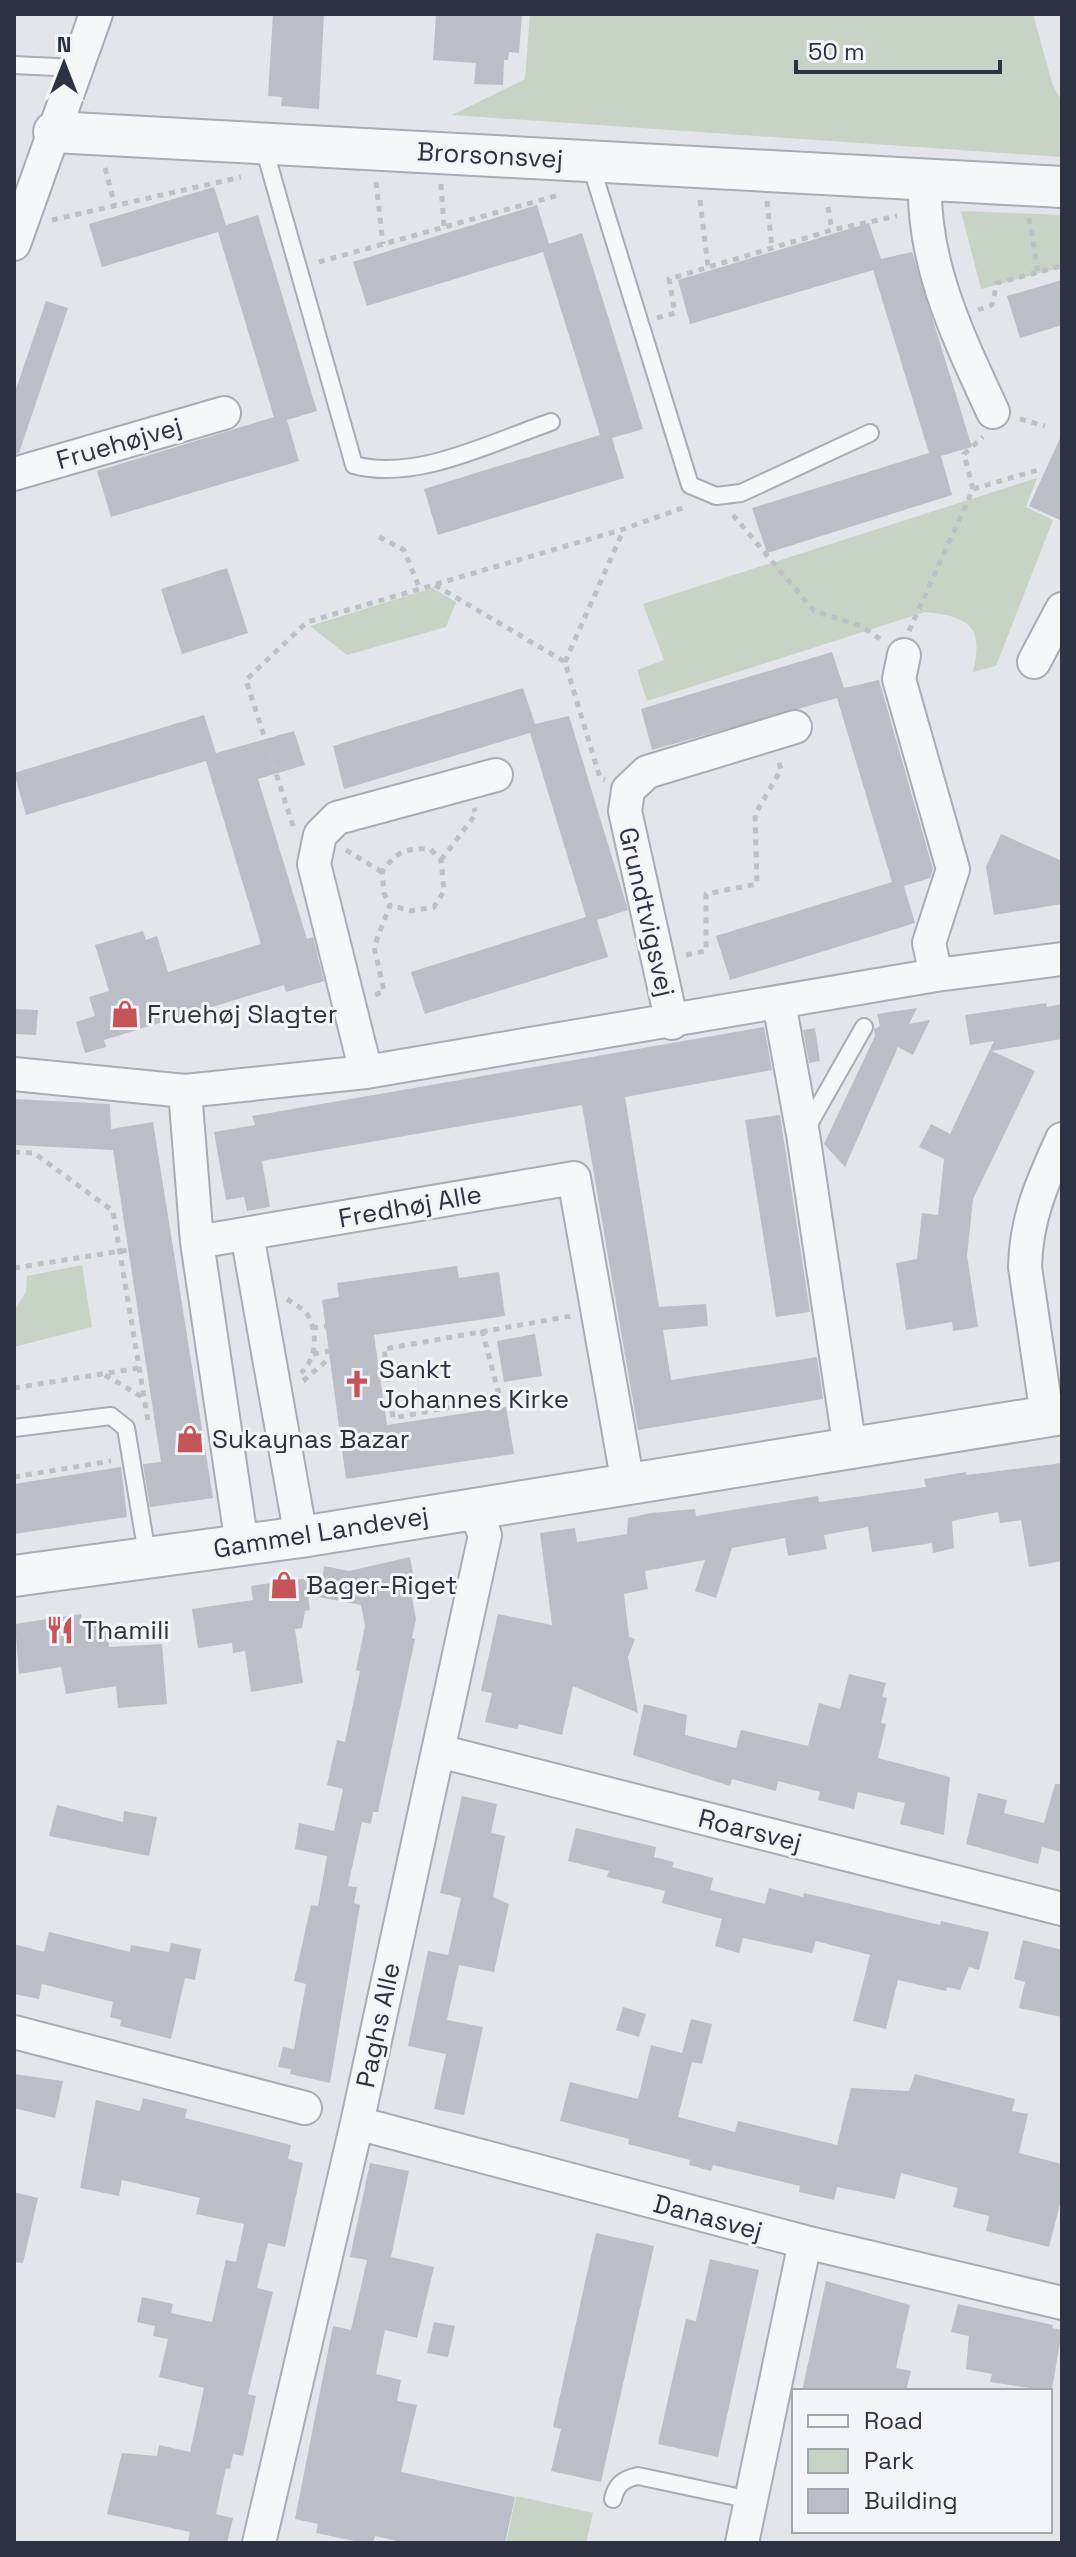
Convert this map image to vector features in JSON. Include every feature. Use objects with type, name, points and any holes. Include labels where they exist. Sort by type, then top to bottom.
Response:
[{"type":"street","points":[[17,236],[96,14]]},
{"type":"street","name":"Brorsonsvej","points":[[54,132],[267,157],[373,149],[438,153],[594,172],[696,167],[764,171],[924,196],[1043,186]]},
{"type":"street","points":[[924,196],[927,239],[950,319],[993,412]]},
{"type":"street","name":"Fruehøjvej","points":[[14,474],[224,413]]},
{"type":"street","points":[[1034,662],[1062,609]]},
{"type":"street","points":[[904,655],[899,679],[953,869],[929,943],[936,975]]},
{"type":"street","name":"Grundtvigsvej","points":[[672,1023],[625,811],[628,790],[647,772],[784,730]]},
{"type":"street","points":[[366,1072],[352,1005],[314,864],[320,835],[337,818],[496,775]]},
{"type":"street","name":"Grundtvigsvej","points":[[14,1074],[185,1091],[366,1072],[672,1023],[936,975],[1062,959]]},
{"type":"street","points":[[779,1003],[803,1134],[850,1449]]},
{"type":"street","points":[[185,1091],[197,1242],[242,1545]]},
{"type":"street","points":[[1054,1415],[1025,1267],[1025,1244],[1036,1196],[1062,1139]]},
{"type":"street","name":"Fredhøj Alle","points":[[197,1242],[574,1178],[600,1311]]},
{"type":"street","points":[[247,1234],[301,1537]]},
{"type":"street","points":[[600,1311],[628,1484]]},
{"type":"street","name":"Gammel Landevej","points":[[14,1576],[301,1537],[1054,1415]]},
{"type":"street","name":"Paghs Alle","points":[[259,2543],[357,2123],[485,1535],[473,1507]]},
{"type":"street","name":"Roarsvej","points":[[439,1751],[1062,1909]]},
{"type":"street","points":[[14,2032],[305,2108]]},
{"type":"street","name":"Danasvej","points":[[357,2123],[805,2242],[1062,2303]]},
{"type":"street","points":[[742,2543],[805,2242]]},
{"type":"lane","points":[[14,65],[77,68]]},
{"type":"lane","points":[[267,157],[354,465],[374,470],[408,470],[551,422]]},
{"type":"lane","points":[[594,172],[690,485],[716,496],[741,493],[870,433]]},
{"type":"lane","points":[[803,1134],[864,1027]]},
{"type":"lane","points":[[14,1428],[111,1416],[126,1428],[145,1542],[153,1557]]},
{"type":"lane","points":[[613,2499],[615,2488],[638,2476],[751,2500]]},
{"type":"path","points":[[373,149],[383,244]]},
{"type":"path","points":[[438,153],[444,227]]},
{"type":"path","points":[[17,236],[267,157]]},
{"type":"path","points":[[696,167],[708,267]]},
{"type":"path","points":[[764,171],[772,248]]},
{"type":"path","points":[[298,268],[444,227],[594,172]]},
{"type":"path","points":[[1038,272],[1043,186]]},
{"type":"path","points":[[641,323],[675,313],[669,279],[872,219],[924,196]]},
{"type":"path","points":[[950,319],[992,305],[997,283],[1062,266]]},
{"type":"path","points":[[382,872],[320,835],[292,825],[246,680],[307,622],[624,529],[716,496],[814,611],[861,626],[904,655],[911,623],[973,489],[1038,470]]},
{"type":"path","points":[[624,529],[565,662],[600,778],[628,790]]},
{"type":"path","points":[[379,537],[404,550],[419,587]]},
{"type":"path","points":[[434,585],[565,662]]},
{"type":"path","points":[[658,961],[706,951],[706,894],[757,884],[755,814],[781,770],[784,730]]},
{"type":"path","points":[[441,860],[476,814],[465,783]]},
{"type":"path","points":[[352,1005],[384,991],[374,947],[390,905],[384,893],[382,872],[395,854],[410,848],[430,849],[441,860],[444,891],[434,907],[411,911],[390,905]]},
{"type":"path","points":[[14,1152],[34,1153],[113,1211],[149,1426]]},
{"type":"path","points":[[14,1268],[128,1250]]},
{"type":"path","points":[[482,1330],[500,1398],[393,1418],[384,1349],[482,1330],[600,1311]]},
{"type":"path","points":[[312,1328],[326,1326]]},
{"type":"path","points":[[302,1382],[330,1354],[313,1354]]},
{"type":"path","points":[[14,1388],[139,1368]]},
{"type":"path","points":[[104,1374],[144,1398]]},
{"type":"path","points":[[14,1477],[132,1457]]},
{"type":"green space","points":[[530,14],[1033,14],[1053,86],[1062,101],[1062,157],[452,115],[525,79]]},
{"type":"green space","points":[[961,211],[1062,215],[1062,267],[981,289]]},
{"type":"green space","points":[[1037,478],[1026,507],[1053,520],[996,666],[973,672],[976,644],[970,626],[953,617],[925,612],[647,701],[637,670],[664,660],[643,604]]},
{"type":"green space","points":[[432,588],[456,602],[446,627],[347,655],[310,626]]},
{"type":"green space","points":[[82,1265],[92,1327],[14,1347],[14,1310],[26,1292],[27,1276]]},
{"type":"green space","points":[[516,2496],[593,2513],[586,2543],[506,2543]]},
{"type":"building","points":[[273,14],[324,14],[319,109],[281,106],[282,97],[268,96]]},
{"type":"building","points":[[436,14],[522,14],[519,53],[509,52],[508,60],[504,60],[503,85],[474,84],[476,63],[433,60]]},
{"type":"building","points":[[214,187],[226,225],[258,215],[317,411],[287,420],[299,461],[111,517],[97,471],[274,417],[218,232],[102,267],[89,224]]},
{"type":"building","points":[[537,205],[549,244],[582,233],[643,429],[612,438],[624,478],[438,535],[424,489],[600,435],[543,252],[367,306],[353,262]]},
{"type":"building","points":[[869,223],[881,259],[912,252],[972,447],[941,456],[952,495],[767,553],[752,508],[929,453],[873,270],[690,324],[678,280]]},
{"type":"building","points":[[1062,280],[1062,325],[1020,338],[1007,296]]},
{"type":"building","points":[[46,301],[68,308],[19,453],[14,454],[14,395]]},
{"type":"building","points":[[1062,434],[1062,521],[1029,506]]},
{"type":"building","points":[[227,568],[248,633],[182,654],[161,589]]},
{"type":"building","points":[[832,652],[844,688],[879,680],[933,869],[930,878],[904,886],[915,923],[730,980],[716,936],[892,882],[837,698],[652,750],[641,709]]},
{"type":"building","points":[[523,688],[535,724],[569,716],[628,910],[597,920],[608,957],[425,1014],[411,972],[586,917],[530,733],[344,789],[333,746]]},
{"type":"building","points":[[204,715],[216,753],[294,731],[305,765],[258,779],[307,939],[313,937],[324,981],[286,992],[284,985],[104,1040],[106,1047],[85,1053],[76,1022],[95,1016],[89,997],[109,991],[95,945],[143,931],[146,940],[157,936],[168,972],[261,944],[206,761],[26,815],[14,773]]},
{"type":"building","points":[[1001,834],[1062,861],[1062,904],[994,915],[986,867]]},
{"type":"building","points":[[1046,1003],[1047,1007],[1062,1004],[1062,1039],[992,1051],[1035,1071],[973,1199],[967,1255],[978,1327],[953,1331],[952,1322],[906,1330],[896,1263],[917,1259],[922,1213],[938,1215],[944,1159],[919,1147],[931,1124],[950,1134],[994,1041],[970,1045],[965,1015]]},
{"type":"building","points":[[917,1008],[909,1024],[930,1020],[913,1055],[898,1047],[845,1167],[824,1144],[875,1036],[874,1029],[880,1026],[877,1014]]},
{"type":"building","points":[[14,1009],[38,1010],[36,1035],[14,1034]]},
{"type":"building","points":[[764,1027],[772,1070],[625,1097],[659,1307],[706,1304],[708,1326],[663,1330],[671,1380],[817,1357],[823,1399],[638,1430],[582,1105],[262,1161],[270,1207],[247,1211],[244,1197],[226,1200],[214,1132],[255,1125],[252,1116]]},
{"type":"building","points":[[815,1028],[820,1061],[809,1063],[803,1030]]},
{"type":"building","points":[[14,1099],[110,1104],[111,1129],[153,1122],[213,1498],[150,1507],[143,1464],[161,1462],[113,1150],[14,1145]]},
{"type":"building","points":[[780,1115],[810,1312],[776,1317],[745,1120]]},
{"type":"building","name":"Sankt Johannes Kirke","points":[[457,1266],[459,1278],[499,1272],[505,1316],[374,1335],[387,1425],[506,1407],[514,1454],[346,1479],[322,1300],[339,1297],[337,1283]]},
{"type":"building","points":[[535,1334],[542,1376],[504,1382],[497,1341]]},
{"type":"building","points":[[1062,1463],[1062,1561],[1029,1567],[1021,1520],[1000,1523],[998,1512],[952,1521],[954,1548],[933,1553],[932,1543],[872,1552],[868,1527],[824,1535],[827,1549],[788,1556],[785,1538],[732,1548],[716,1598],[695,1591],[705,1560],[645,1571],[648,1589],[624,1594],[629,1637],[635,1639],[628,1657],[638,1713],[573,1686],[562,1735],[519,1724],[517,1729],[485,1722],[492,1693],[481,1691],[498,1614],[552,1625],[540,1533],[575,1528],[577,1542],[627,1534],[628,1518],[651,1513],[695,1509],[696,1516],[818,1496],[819,1502],[926,1487],[924,1479],[966,1472],[966,1475]]},
{"type":"building","points":[[121,1467],[127,1517],[14,1534],[14,1484]]},
{"type":"building","points":[[410,1557],[416,1591],[411,1592],[416,1619],[412,1638],[415,1639],[378,1812],[373,1812],[371,1824],[362,1822],[348,1886],[357,1887],[354,1903],[360,1905],[330,2083],[290,2074],[291,2069],[278,2067],[283,2047],[294,2049],[306,1984],[294,1981],[311,1905],[318,1906],[327,1856],[295,1849],[299,1823],[334,1831],[343,1789],[327,1785],[337,1740],[345,1742],[360,1671],[356,1670],[365,1626],[361,1605],[308,1595],[310,1610],[305,1611],[302,1628],[295,1629],[303,1683],[251,1692],[245,1651],[233,1653],[232,1643],[198,1648],[192,1609],[253,1600],[251,1586],[323,1576],[324,1566],[349,1571]]},
{"type":"building","points":[[81,1614],[83,1627],[107,1625],[109,1647],[162,1644],[167,1704],[118,1708],[116,1686],[66,1694],[61,1667],[19,1674],[15,1624]]},
{"type":"building","points":[[849,1674],[886,1683],[882,1697],[887,1698],[881,1723],[886,1724],[878,1758],[950,1777],[944,1835],[900,1824],[905,1803],[858,1792],[854,1809],[818,1800],[820,1792],[778,1781],[776,1791],[732,1779],[730,1786],[633,1755],[644,1704],[687,1715],[685,1735],[736,1748],[741,1730],[808,1746],[819,1703],[840,1709]]},
{"type":"building","points":[[1055,1784],[1062,1784],[1062,1852],[1042,1847],[1038,1864],[966,1844],[978,1793],[1007,1800],[1004,1813],[1044,1823]]},
{"type":"building","points":[[462,1796],[497,1804],[491,1833],[505,1836],[493,1897],[509,1904],[494,1972],[459,1965],[447,2020],[483,2027],[464,2115],[434,2109],[446,2054],[408,2046],[428,1951],[448,1955],[461,1898],[440,1893]]},
{"type":"building","points":[[57,1805],[123,1822],[124,1811],[157,1817],[149,1856],[49,1836]]},
{"type":"building","points":[[576,1828],[656,1847],[654,1857],[674,1862],[672,1867],[713,1878],[710,1890],[765,1904],[769,1888],[803,1897],[804,1893],[940,1925],[941,1921],[989,1932],[979,1970],[969,1967],[960,1990],[947,1987],[946,1991],[898,1980],[886,2029],[853,2021],[870,1955],[816,1941],[812,1953],[743,1938],[739,1953],[715,1946],[722,1919],[662,1903],[665,1891],[607,1877],[609,1871],[568,1861]]},
{"type":"building","points":[[49,1932],[130,1952],[131,1945],[169,1952],[171,1943],[201,1949],[195,1980],[185,1978],[171,2039],[120,2026],[121,2020],[110,2017],[113,2002],[42,1984],[39,1999],[14,1994],[14,1944],[44,1952]]},
{"type":"building","points":[[1023,1940],[1062,1950],[1062,2017],[1019,2008],[1025,1982],[1014,1979]]},
{"type":"building","points":[[623,2007],[646,2014],[639,2037],[616,2030]]},
{"type":"building","points":[[691,2019],[712,2024],[702,2064],[692,2062],[678,2117],[735,2132],[738,2121],[837,2145],[851,2088],[909,2091],[915,2074],[1015,2099],[1012,2111],[1028,2114],[1019,2153],[1062,2164],[1062,2196],[1049,2247],[986,2231],[989,2216],[953,2207],[958,2188],[901,2173],[895,2199],[837,2187],[834,2200],[799,2192],[800,2186],[713,2165],[711,2171],[689,2165],[690,2160],[628,2144],[629,2139],[560,2121],[570,2082],[638,2099],[651,2045],[682,2053]]},
{"type":"building","points":[[14,2074],[63,2081],[55,2118],[14,2108]]},
{"type":"building","points":[[143,2098],[187,2109],[185,2118],[291,2145],[288,2159],[303,2163],[285,2247],[268,2243],[257,2288],[273,2292],[248,2394],[256,2396],[243,2456],[233,2454],[230,2469],[226,2468],[216,2514],[233,2518],[227,2543],[188,2543],[190,2532],[107,2514],[122,2453],[157,2456],[159,2445],[190,2452],[204,2388],[159,2377],[168,2339],[153,2336],[155,2326],[137,2322],[142,2297],[173,2304],[171,2313],[212,2322],[226,2260],[236,2262],[244,2224],[196,2214],[200,2198],[122,2180],[119,2196],[80,2188],[96,2100],[140,2111]]},
{"type":"building","points":[[370,2163],[409,2171],[391,2257],[434,2267],[417,2338],[385,2330],[376,2374],[401,2380],[397,2401],[417,2405],[401,2472],[515,2497],[505,2543],[406,2543],[375,2536],[373,2543],[364,2543],[316,2533],[318,2524],[295,2519],[333,2326],[351,2330],[367,2260],[350,2257]]},
{"type":"building","points":[[14,2192],[38,2198],[23,2263],[14,2262]]},
{"type":"building","points":[[596,2233],[654,2246],[601,2482],[551,2471],[561,2429],[553,2427]]},
{"type":"building","points":[[710,2259],[759,2270],[718,2457],[658,2444],[686,2319],[696,2321]]},
{"type":"building","points":[[826,2281],[910,2305],[896,2368],[911,2371],[906,2389],[802,2389]]},
{"type":"building","points":[[958,2304],[1053,2325],[1052,2328],[1062,2330],[1052,2389],[990,2382],[992,2374],[966,2369],[969,2336],[951,2332]]},
{"type":"building","points":[[434,2322],[455,2326],[448,2357],[427,2353]]},
{"type":"place","name":"Fruehøj Slagter","points":[[125,1014]]},
{"type":"place","name":"Sankt Johannes Kirke","points":[[357,1384]]},
{"type":"place","name":"Sukaynas Bazar","points":[[190,1439]]},
{"type":"place","name":"Bager-Riget","points":[[284,1585]]},
{"type":"place","name":"Thamili","points":[[60,1630]]}]
